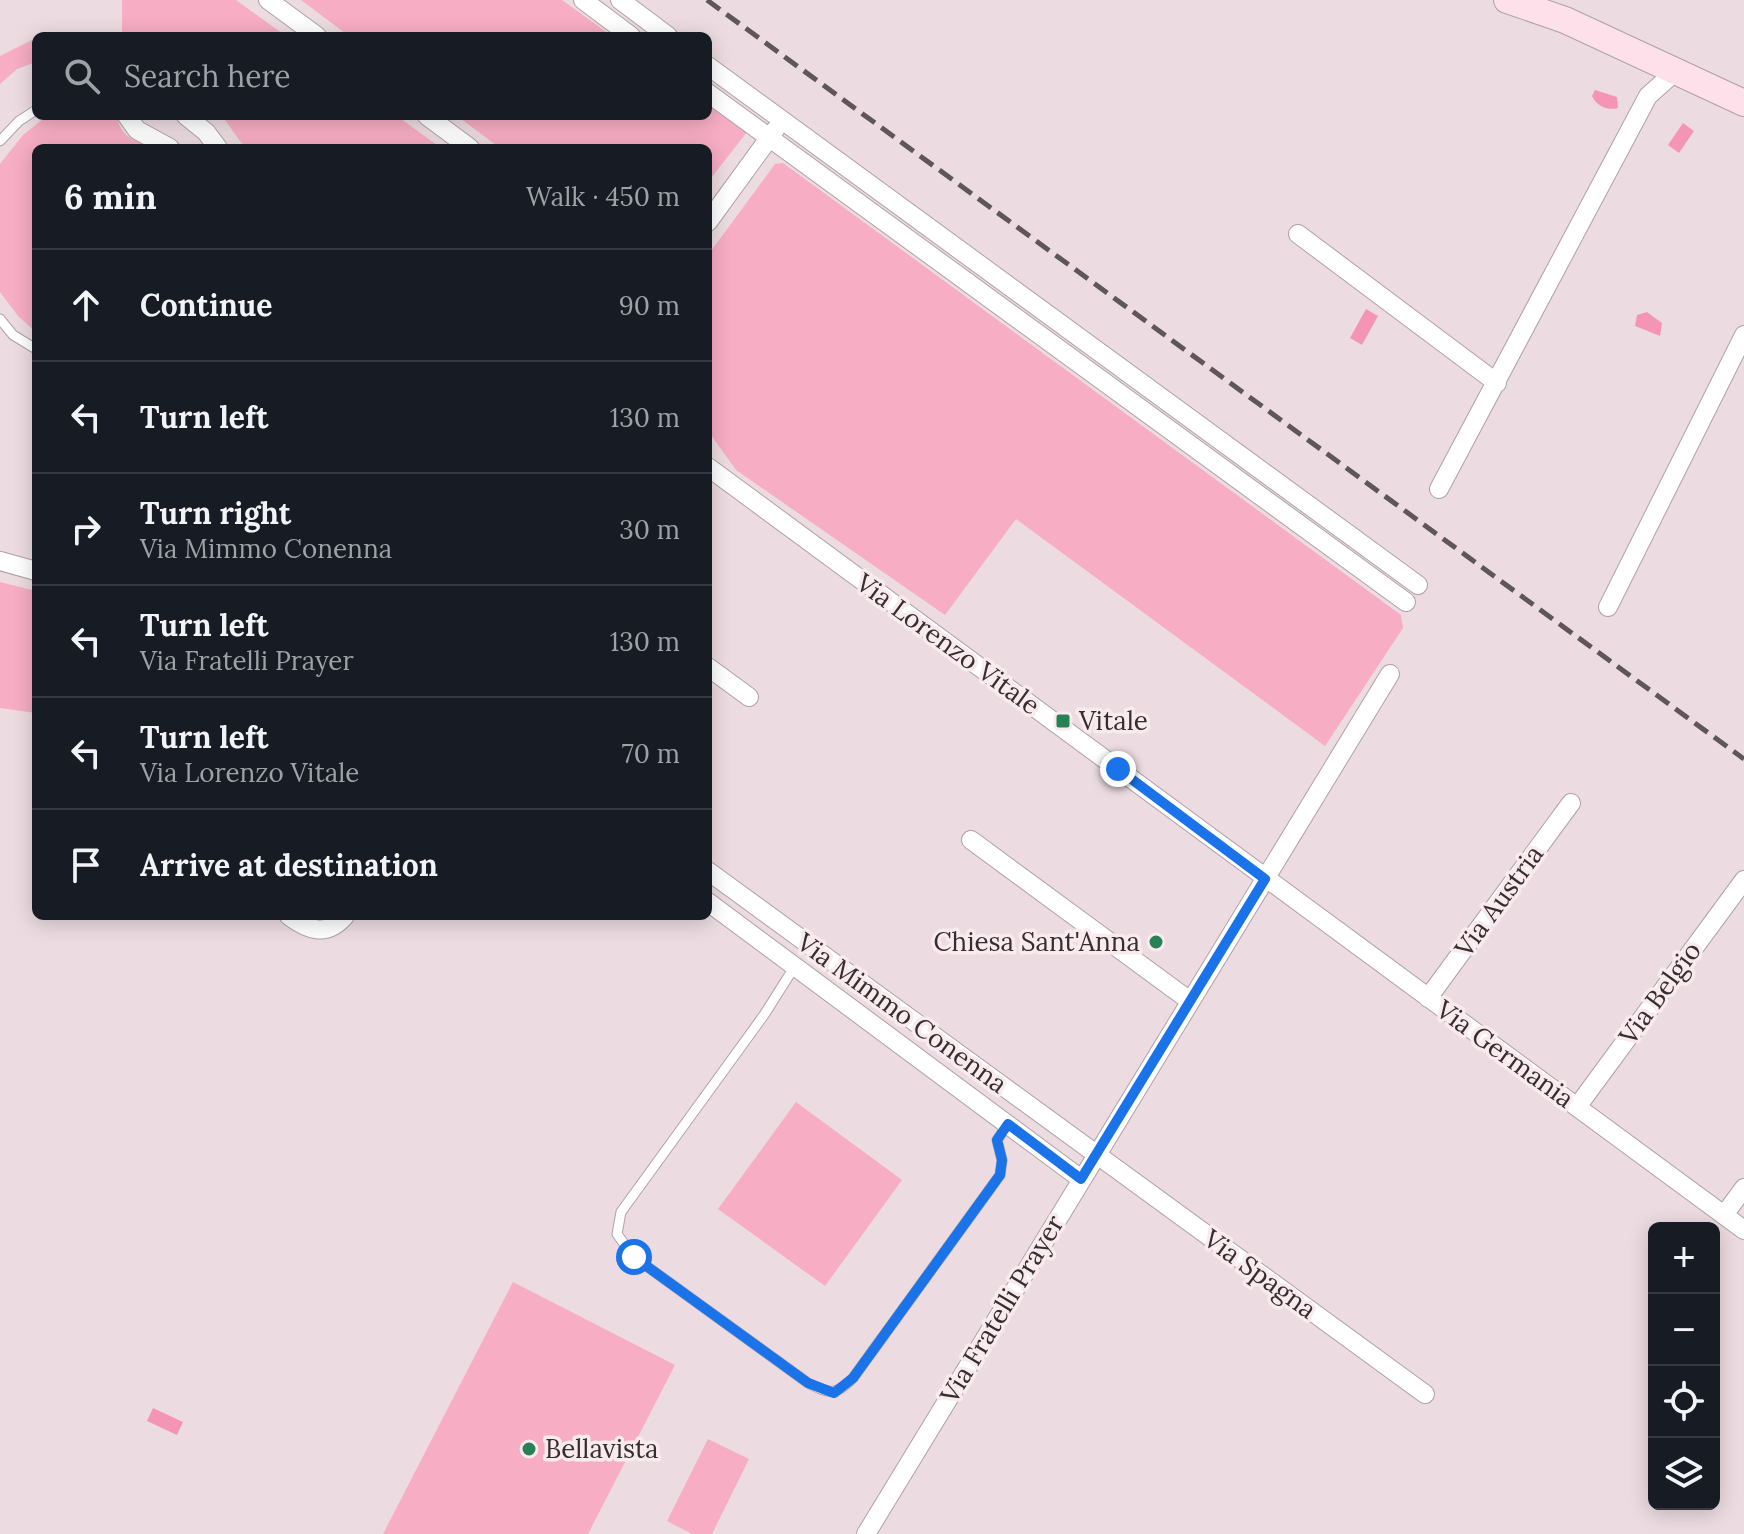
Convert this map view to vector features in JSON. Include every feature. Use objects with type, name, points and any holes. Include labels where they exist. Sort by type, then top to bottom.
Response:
[{"type":"main road","points":[[1507,0],[1565,20],[1744,103]]},
{"type":"street","points":[[268,0],[312,32]]},
{"type":"street","points":[[583,0],[626,32]]},
{"type":"street","points":[[620,0],[663,32]]},
{"type":"street","points":[[712,69],[1418,585]]},
{"type":"street","points":[[1439,489],[1648,96],[1676,71]]},
{"type":"street","points":[[712,96],[1406,602]]},
{"type":"street","points":[[130,120],[137,130],[163,144]]},
{"type":"street","points":[[191,120],[215,144]]},
{"type":"street","points":[[432,120],[465,144]]},
{"type":"street","points":[[712,216],[782,121]]},
{"type":"street","points":[[1298,234],[1497,383]]},
{"type":"street","points":[[1608,607],[1744,335]]},
{"type":"street","name":"Via Lorenzo Vitale","points":[[712,470],[1265,879]]},
{"type":"street","points":[[0,561],[32,570]]},
{"type":"street","points":[[712,670],[749,697]]},
{"type":"street","name":"Via Fratelli Prayer","points":[[866,1534],[1390,674]]},
{"type":"street","name":"Via Austria","points":[[1428,998],[1571,803]]},
{"type":"street","points":[[971,840],[1190,1001]]},
{"type":"street","name":"Via Mimmo Conenna","points":[[712,874],[1095,1155]]},
{"type":"street","name":"Via Germania","points":[[1265,879],[1744,1230]]},
{"type":"street","name":"Via Belgio","points":[[1577,1107],[1744,880]]},
{"type":"street","name":"Via Mimmo Conenna","points":[[712,905],[1081,1179]]},
{"type":"street","points":[[296,920],[313,930],[326,930],[340,920]]},
{"type":"street","points":[[771,948],[784,927]]},
{"type":"street","points":[[795,966],[810,946]]},
{"type":"street","name":"Via Spagna","points":[[1095,1155],[1425,1394]]},
{"type":"street","points":[[1724,1215],[1744,1188]]},
{"type":"lane","points":[[0,141],[32,113]]},
{"type":"lane","points":[[0,319],[13,335],[32,347]]},
{"type":"lane","points":[[795,966],[764,1015],[621,1212],[617,1234],[623,1246],[646,1266],[808,1383],[830,1394],[839,1392],[853,1378],[1000,1175],[1002,1160],[997,1140],[1008,1124]]},
{"type":"shaded area","points":[[122,0],[236,0],[280,32],[122,32]]},
{"type":"shaded area","points":[[301,0],[562,0],[606,32],[344,32]]},
{"type":"shaded area","points":[[32,40],[32,63],[17,69],[0,84],[0,56]]},
{"type":"shaded area","points":[[1595,90],[1617,97],[1618,108],[1599,105],[1592,96]]},
{"type":"shaded area","points":[[712,107],[747,132],[712,177],[712,144],[495,144],[462,120],[712,120]]},
{"type":"shaded area","points":[[42,120],[118,120],[125,133],[143,144],[32,144],[32,328],[0,292],[0,164],[23,135]]},
{"type":"shaded area","points":[[225,120],[402,120],[436,144],[242,144]]},
{"type":"shaded area","points":[[1683,123],[1694,131],[1679,153],[1668,145]]},
{"type":"shaded area","points":[[783,163],[1401,615],[1403,628],[1325,746],[1016,519],[945,615],[736,470],[712,437],[712,250],[775,164]]},
{"type":"shaded area","points":[[1366,309],[1378,316],[1362,345],[1350,338]]},
{"type":"shaded area","points":[[1647,312],[1662,323],[1660,336],[1635,326],[1637,315]]},
{"type":"shaded area","points":[[0,582],[32,590],[32,712],[0,708]]},
{"type":"shaded area","points":[[796,1102],[902,1180],[825,1286],[718,1209]]},
{"type":"shaded area","name":"Bellavista","points":[[513,1282],[675,1365],[588,1534],[383,1534]]},
{"type":"shaded area","points":[[153,1408],[183,1422],[177,1435],[147,1421]]},
{"type":"shaded area","points":[[708,1439],[749,1459],[712,1534],[692,1534],[667,1521]]},
{"type":"railway","points":[[707,0],[1744,759]]},
{"type":"place","name":"Vitale","points":[[1063,721]]},
{"type":"place","name":"Chiesa Sant'Anna","points":[[1156,942]]},
{"type":"place","name":"Bellavista","points":[[529,1449]]},
{"type":"route","points":[[634,1257],[808,1383],[830,1394],[842,1390],[853,1378],[989,1192],[1002,1168],[997,1140],[1008,1124],[1081,1179],[1265,879],[1118,769]]}]
